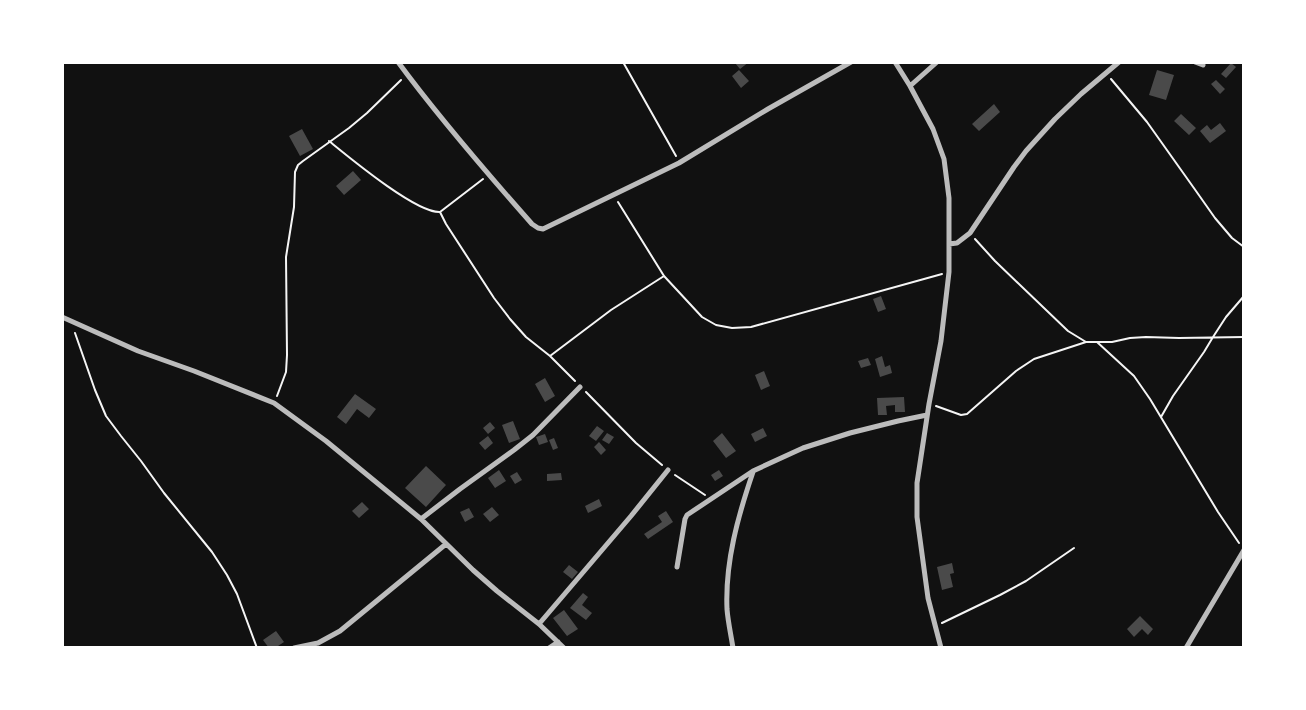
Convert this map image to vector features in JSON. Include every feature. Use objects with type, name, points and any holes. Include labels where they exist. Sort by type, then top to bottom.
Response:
[{"type":"street","points":[[398,62],[488,175],[532,224],[543,229],[679,163],[851,62]]},
{"type":"street","points":[[895,62],[933,129],[944,159],[949,198],[949,272],[941,341],[928,404],[917,483],[917,517],[928,598],[941,648]]},
{"type":"street","points":[[910,86],[937,62]]},
{"type":"street","points":[[949,244],[957,243],[970,233],[1026,150],[1081,94],[1119,62]]},
{"type":"street","points":[[1195,62],[1203,65]]},
{"type":"street","points":[[62,317],[138,351],[274,403],[326,441],[421,519],[497,592],[539,624],[564,648]]},
{"type":"street","points":[[421,519],[533,435],[580,386]]},
{"type":"street","points":[[677,568],[687,515],[753,471],[802,448],[850,433],[927,416]]},
{"type":"street","points":[[539,624],[668,470]]},
{"type":"street","points":[[733,648],[727,611],[730,560],[740,512],[753,471]]},
{"type":"street","points":[[294,648],[318,643],[340,631],[446,544]]},
{"type":"street","points":[[1186,648],[1244,550]]},
{"type":"street","points":[[549,648],[558,642]]},
{"type":"path","points":[[623,62],[679,163]]},
{"type":"path","points":[[1106,73],[1147,122],[1214,218],[1232,238],[1244,247]]},
{"type":"path","points":[[274,403],[286,372],[286,257],[294,207],[295,172],[302,161],[349,128],[407,74]]},
{"type":"path","points":[[329,141],[379,181],[430,211],[440,212],[488,175]]},
{"type":"path","points":[[614,195],[664,276],[702,317],[716,325],[732,328],[751,327],[949,272]]},
{"type":"path","points":[[440,212],[494,298],[526,337],[550,356],[636,443],[668,470],[711,499]]},
{"type":"path","points":[[970,233],[995,261],[1068,330],[1086,342]]},
{"type":"path","points":[[550,356],[611,310],[664,276]]},
{"type":"path","points":[[1161,418],[1173,396],[1204,352],[1212,337],[1244,296]]},
{"type":"path","points":[[71,321],[106,416],[222,567],[236,594],[257,648]]},
{"type":"path","points":[[928,404],[964,415],[1016,371],[1034,359],[1086,342],[1112,342],[1146,337],[1244,337]]},
{"type":"path","points":[[1097,342],[1134,376],[1244,550]]},
{"type":"path","points":[[935,626],[1017,586],[1074,548]]},
{"type":"building","points":[[736,62],[749,62],[740,69]]},
{"type":"building","points":[[1231,63],[1236,67],[1226,78],[1221,74]]},
{"type":"building","points":[[739,70],[749,81],[741,88],[732,76]]},
{"type":"building","points":[[1157,70],[1174,75],[1166,100],[1149,95]]},
{"type":"building","points":[[1216,80],[1225,89],[1220,94],[1211,84]]},
{"type":"building","points":[[994,104],[1000,112],[979,131],[972,124]]},
{"type":"building","points":[[1181,114],[1196,128],[1189,135],[1174,121]]},
{"type":"building","points":[[1220,123],[1226,131],[1210,143],[1200,131],[1207,125],[1211,130]]},
{"type":"building","points":[[302,129],[313,149],[300,156],[289,136]]},
{"type":"building","points":[[353,171],[361,180],[344,195],[336,186]]},
{"type":"building","points":[[881,296],[886,309],[878,312],[873,299]]},
{"type":"building","points":[[882,356],[885,367],[890,365],[892,373],[880,377],[875,359]]},
{"type":"building","points":[[868,358],[871,365],[861,368],[858,361]]},
{"type":"building","points":[[764,371],[770,386],[761,390],[755,375]]},
{"type":"building","points":[[545,378],[555,396],[545,402],[535,384]]},
{"type":"building","points":[[355,394],[376,409],[369,418],[357,409],[346,424],[337,417]]},
{"type":"building","points":[[904,397],[905,412],[895,412],[895,405],[886,406],[887,415],[878,415],[877,398]]},
{"type":"building","points":[[513,421],[520,439],[509,443],[502,425]]},
{"type":"building","points":[[490,422],[495,428],[488,434],[483,428]]},
{"type":"building","points":[[597,426],[604,431],[596,441],[589,436]]},
{"type":"building","points":[[763,428],[767,436],[755,442],[751,434]]},
{"type":"building","points":[[607,433],[614,437],[609,444],[602,440]]},
{"type":"building","points":[[722,433],[736,451],[726,458],[713,441]]},
{"type":"building","points":[[545,434],[548,442],[539,445],[536,437]]},
{"type":"building","points":[[488,436],[493,443],[485,450],[479,443]]},
{"type":"building","points":[[554,438],[558,448],[553,450],[549,440]]},
{"type":"building","points":[[599,442],[606,450],[601,455],[594,447]]},
{"type":"building","points":[[426,466],[446,485],[426,507],[405,488]]},
{"type":"building","points":[[499,470],[506,481],[495,488],[488,478]]},
{"type":"building","points":[[719,470],[723,476],[715,481],[711,475]]},
{"type":"building","points":[[517,472],[522,480],[515,484],[510,476]]},
{"type":"building","points":[[561,473],[562,480],[547,481],[547,474]]},
{"type":"building","points":[[599,499],[602,506],[588,513],[585,506]]},
{"type":"building","points":[[362,502],[369,509],[359,518],[352,511]]},
{"type":"building","points":[[492,507],[499,515],[490,522],[483,514]]},
{"type":"building","points":[[469,508],[474,517],[465,522],[460,512]]},
{"type":"building","points":[[666,511],[673,522],[648,539],[644,534],[662,522],[658,516]]},
{"type":"building","points":[[952,563],[954,573],[950,574],[953,587],[942,590],[937,567]]},
{"type":"building","points":[[569,565],[578,572],[572,579],[563,572]]},
{"type":"building","points":[[583,593],[588,597],[582,605],[592,613],[586,620],[570,608]]},
{"type":"building","points":[[564,610],[578,629],[567,636],[553,618]]},
{"type":"building","points":[[1140,616],[1153,629],[1148,635],[1142,629],[1134,637],[1127,629]]},
{"type":"building","points":[[276,631],[284,642],[275,648],[269,648],[263,640]]}]
